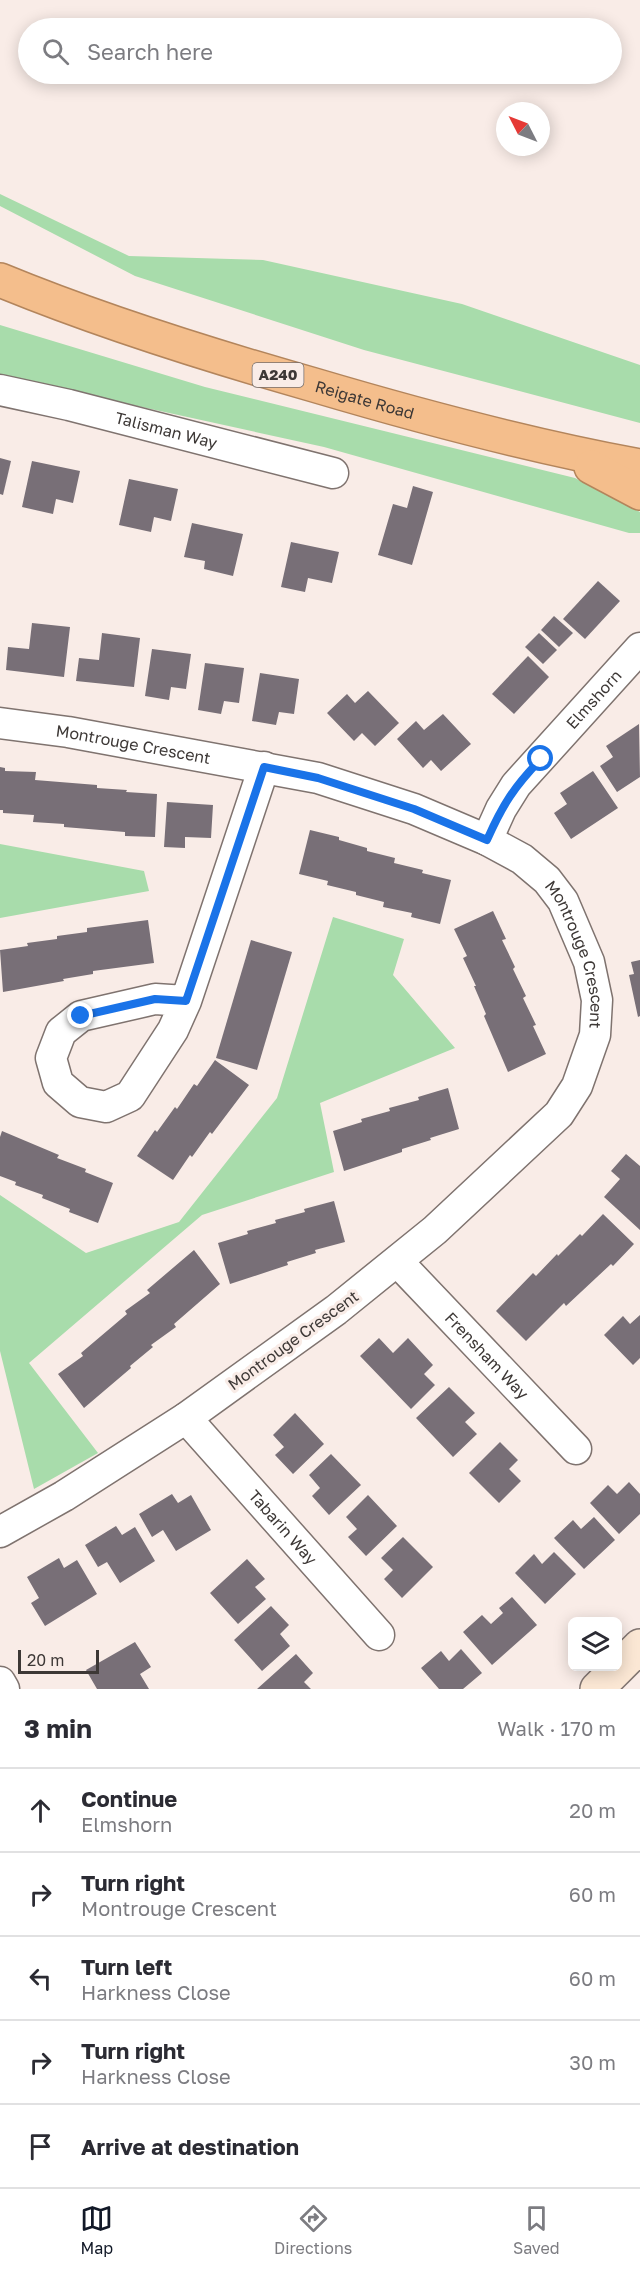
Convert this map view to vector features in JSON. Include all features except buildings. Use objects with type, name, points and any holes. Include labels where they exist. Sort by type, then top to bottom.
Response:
[{"type":"highway","name":"Reigate Road","points":[[0,280],[59,304],[206,354],[369,401],[562,452],[640,466]]},
{"type":"highway","name":"Reigate Road","points":[[562,452],[640,493]]},
{"type":"main road","points":[[597,1689],[640,1646]]},
{"type":"street","name":"Talisman Way","points":[[0,390],[69,405],[333,473]]},
{"type":"street","name":"Elmshorn","points":[[487,840],[501,809],[516,785],[640,648]]},
{"type":"street","name":"Montrouge Crescent","points":[[0,723],[68,732],[318,778],[414,809],[487,840],[522,859],[547,880],[563,901],[589,962],[597,1000],[595,1035],[577,1086],[559,1114],[452,1215],[398,1262],[336,1310],[186,1418],[64,1496],[0,1532]]},
{"type":"street","points":[[186,1001],[155,999],[81,1016],[61,1032],[51,1058],[58,1083],[80,1102],[106,1107],[130,1096],[168,1038],[186,1001],[264,767]]},
{"type":"street","name":"Frensham Way","points":[[398,1262],[576,1449]]},
{"type":"street","name":"Tabarin Way","points":[[186,1418],[379,1635]]},
{"type":"street","points":[[0,1682],[4,1689]]},
{"type":"green space","points":[[0,194],[129,256],[263,260],[462,304],[640,365],[640,423],[364,350],[135,276],[0,206]]},
{"type":"green space","points":[[0,325],[205,387],[575,478],[640,512],[640,533],[629,533],[324,447],[0,376]]},
{"type":"green space","points":[[0,844],[144,871],[149,891],[0,918]]},
{"type":"green space","points":[[333,917],[404,939],[393,975],[455,1048],[320,1103],[334,1172],[202,1215],[29,1363],[98,1453],[34,1489],[0,1351],[0,1195],[86,1253],[179,1222],[277,1098]]},
{"type":"route","points":[[81,1016],[155,999],[186,1001],[264,767],[318,778],[414,809],[487,840],[501,809],[516,785],[541,759]]}]
